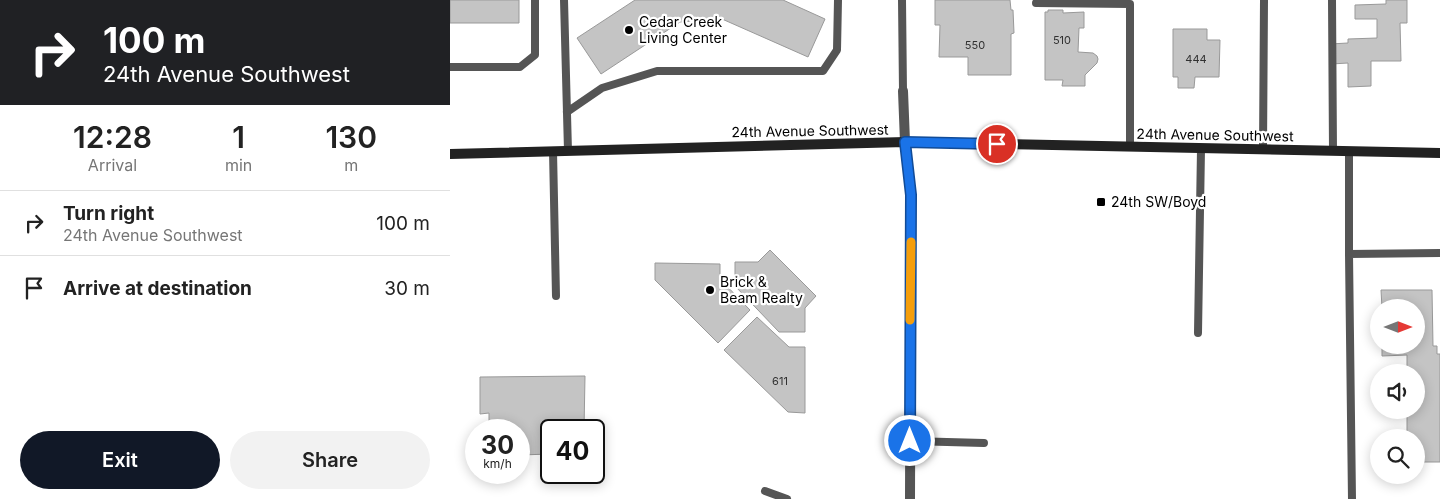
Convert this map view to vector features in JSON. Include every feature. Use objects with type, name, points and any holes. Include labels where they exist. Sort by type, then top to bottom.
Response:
[{"type":"main road","name":"24th Avenue Southwest","points":[[450,154],[905,142],[1440,154]]},
{"type":"street","points":[[903,91],[905,142],[911,195],[910,499]]},
{"type":"lane","points":[[450,67],[520,67],[535,55],[535,0]]},
{"type":"lane","points":[[564,0],[568,151]]},
{"type":"lane","points":[[567,112],[602,88],[657,71],[823,71],[837,50],[838,0]]},
{"type":"lane","points":[[902,0],[903,91]]},
{"type":"lane","points":[[1263,150],[1264,0]]},
{"type":"lane","points":[[1332,0],[1333,151]]},
{"type":"lane","points":[[1036,3],[1130,4],[1130,147]]},
{"type":"lane","points":[[1198,333],[1201,148]]},
{"type":"lane","points":[[553,151],[556,296]]},
{"type":"lane","points":[[1349,152],[1352,499]]},
{"type":"lane","points":[[1349,254],[1440,253]]},
{"type":"lane","points":[[910,441],[984,443]]},
{"type":"lane","points":[[765,491],[787,499]]},
{"type":"building","points":[[450,0],[519,0],[519,23],[450,23]]},
{"type":"building","name":"Cedar Creek Living Center","points":[[635,0],[783,0],[825,19],[808,57],[722,19],[680,22],[601,74],[577,38]]},
{"type":"building","points":[[935,0],[1010,0],[1011,10],[1013,10],[1014,33],[1011,34],[1011,75],[968,75],[968,57],[939,57],[940,25],[935,25]]},
{"type":"building","points":[[1386,0],[1407,0],[1407,23],[1400,23],[1401,61],[1371,61],[1371,86],[1348,87],[1348,63],[1331,64],[1330,44],[1348,43],[1348,39],[1377,38],[1377,19],[1355,19],[1355,5],[1386,4]]},
{"type":"building","points":[[1048,10],[1063,10],[1063,13],[1084,12],[1084,28],[1079,28],[1078,52],[1093,53],[1098,59],[1097,63],[1085,75],[1085,86],[1062,86],[1063,80],[1045,80],[1045,12],[1048,12]]},
{"type":"building","points":[[1173,29],[1207,29],[1207,40],[1220,40],[1219,77],[1195,77],[1194,88],[1178,88],[1178,77],[1173,77]]},
{"type":"building","points":[[770,250],[816,296],[805,308],[805,332],[779,332],[735,286],[735,262],[758,262]]},
{"type":"building","points":[[655,263],[720,264],[720,279],[750,310],[718,343],[655,280]]},
{"type":"building","points":[[1381,290],[1432,290],[1433,346],[1437,346],[1437,354],[1440,354],[1440,462],[1425,462],[1425,429],[1407,429],[1407,419],[1425,419],[1425,364],[1407,364],[1407,355],[1382,356],[1382,354],[1425,354],[1425,299],[1382,299]]},
{"type":"building","points":[[757,317],[789,347],[805,347],[805,413],[788,412],[724,350]]},
{"type":"building","points":[[585,376],[584,419],[540,419],[540,454],[530,455],[530,419],[489,419],[489,413],[480,414],[480,377]]},
{"type":"slow traffic","points":[[910,320],[911,242]]},
{"type":"place","name":"Cedar Creek Living Center","points":[[629,30]]},
{"type":"place","name":"24th SW/Boyd","points":[[1101,202]]},
{"type":"place","name":"Brick & Beam Realty","points":[[710,290]]},
{"type":"route","points":[[910,441],[911,195],[905,142],[997,144]]}]
